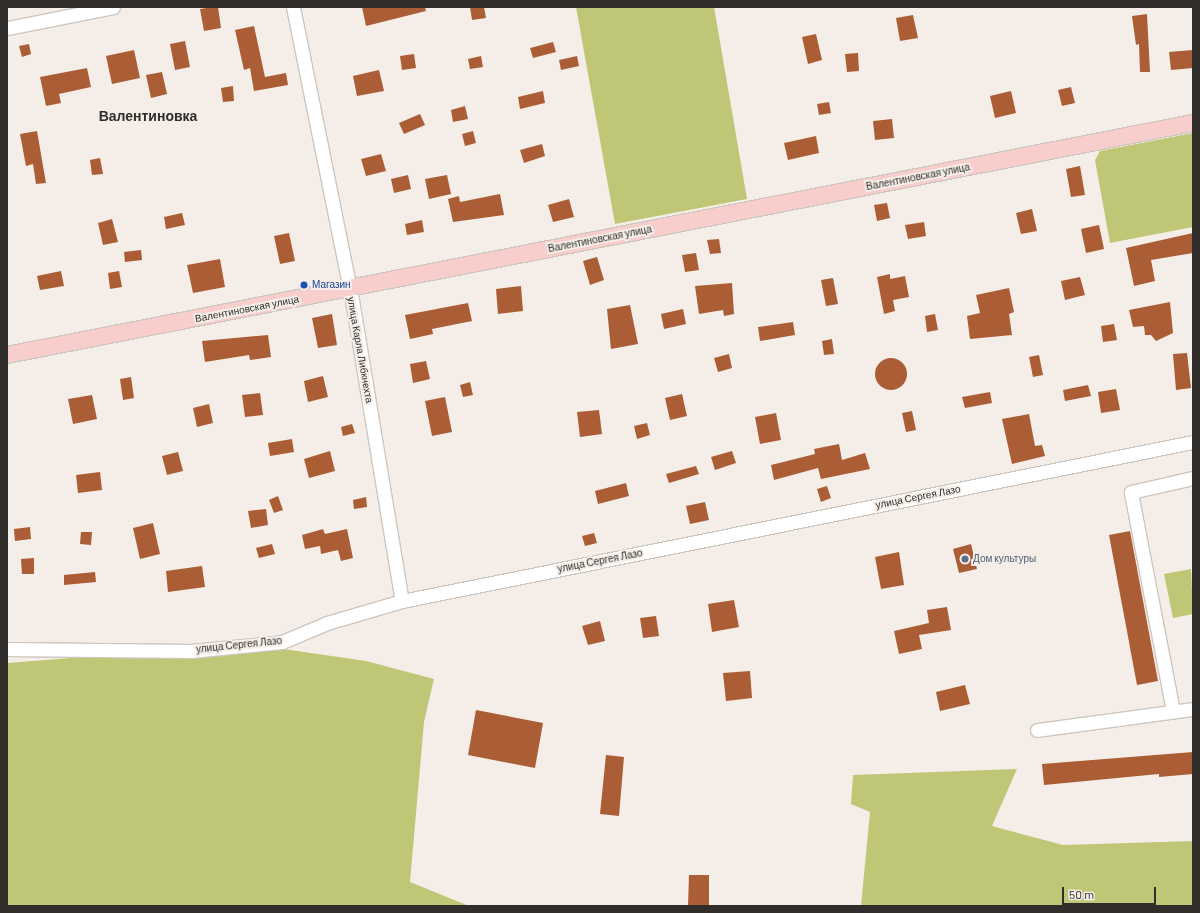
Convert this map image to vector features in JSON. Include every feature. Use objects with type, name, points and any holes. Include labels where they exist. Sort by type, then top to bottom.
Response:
[{"type":"main road","name":"Валентиновская улица","points":[[7,355],[1193,123]]},
{"type":"street","points":[[7,28],[113,7]]},
{"type":"street","name":"улица Карла Либкнехта","points":[[293,7],[350,289],[402,601]]},
{"type":"street","name":"улица Сергея Лазо","points":[[7,649],[191,651],[282,642],[327,623],[402,601],[1193,442]]},
{"type":"street","points":[[1173,711],[1131,492],[1193,478]]},
{"type":"street","points":[[1037,730],[1193,709]]},
{"type":"green space","points":[[576,7],[714,7],[747,199],[615,224]]},
{"type":"green space","points":[[1193,133],[1193,227],[1110,243],[1095,160],[1100,151]]},
{"type":"green space","points":[[1191,569],[1193,614],[1173,618],[1164,574]]},
{"type":"green space","points":[[249,644],[366,661],[434,679],[424,722],[410,882],[469,906],[7,906],[7,663]]},
{"type":"green space","points":[[1017,769],[992,826],[1063,845],[1193,841],[1193,906],[861,906],[870,812],[851,804],[853,775]]},
{"type":"building","points":[[218,7],[221,28],[204,31],[200,9]]},
{"type":"building","points":[[362,7],[425,7],[426,11],[366,26]]},
{"type":"building","points":[[470,7],[484,7],[486,18],[472,20]]},
{"type":"building","points":[[1147,14],[1150,72],[1140,72],[1139,44],[1136,45],[1132,16]]},
{"type":"building","points":[[913,15],[918,38],[900,41],[896,18]]},
{"type":"building","points":[[254,26],[265,77],[286,73],[288,85],[254,91],[250,68],[244,70],[235,30]]},
{"type":"building","points":[[816,34],[822,60],[808,64],[802,37]]},
{"type":"building","points":[[185,41],[190,67],[175,70],[170,44]]},
{"type":"building","points":[[553,42],[556,52],[533,58],[530,48]]},
{"type":"building","points":[[29,44],[31,54],[22,57],[19,46]]},
{"type":"building","points":[[134,50],[140,78],[112,84],[106,56]]},
{"type":"building","points":[[1193,50],[1193,68],[1171,70],[1169,52]]},
{"type":"building","points":[[858,53],[859,71],[847,72],[845,54]]},
{"type":"building","points":[[414,54],[416,68],[402,70],[400,56]]},
{"type":"building","points":[[481,56],[483,67],[470,69],[468,59]]},
{"type":"building","points":[[577,56],[579,66],[561,70],[559,60]]},
{"type":"building","points":[[87,68],[91,87],[59,94],[61,103],[46,106],[40,77]]},
{"type":"building","points":[[379,70],[384,91],[357,96],[353,76]]},
{"type":"building","points":[[162,72],[167,94],[151,98],[146,75]]},
{"type":"building","points":[[233,86],[234,101],[223,102],[221,88]]},
{"type":"building","points":[[1071,87],[1075,103],[1062,106],[1058,90]]},
{"type":"building","points":[[543,91],[545,103],[520,109],[518,97]]},
{"type":"building","points":[[1011,91],[1016,113],[995,118],[990,96]]},
{"type":"building","points":[[829,102],[831,113],[819,115],[817,104]]},
{"type":"building","points":[[465,106],[468,119],[453,122],[451,110]]},
{"type":"building","points":[[420,114],[425,125],[404,134],[399,123]]},
{"type":"building","points":[[892,119],[894,138],[875,140],[873,121]]},
{"type":"building","points":[[37,131],[46,183],[36,184],[33,164],[26,166],[20,134]]},
{"type":"building","points":[[473,131],[476,143],[465,146],[462,134]]},
{"type":"building","points":[[816,136],[819,153],[788,160],[784,143]]},
{"type":"building","points":[[542,144],[545,156],[524,163],[520,150]]},
{"type":"building","points":[[381,154],[386,171],[366,176],[361,159]]},
{"type":"building","points":[[100,158],[103,174],[92,175],[90,160]]},
{"type":"building","points":[[1080,166],[1085,195],[1071,197],[1066,169]]},
{"type":"building","points":[[408,175],[411,189],[394,193],[391,179]]},
{"type":"building","points":[[447,175],[451,194],[429,199],[425,179]]},
{"type":"building","points":[[500,194],[504,215],[453,222],[448,199],[459,196],[460,202]]},
{"type":"building","points":[[569,199],[574,217],[553,222],[548,205]]},
{"type":"building","points":[[887,203],[890,218],[877,221],[874,205]]},
{"type":"building","points":[[1032,209],[1037,231],[1021,234],[1016,213]]},
{"type":"building","points":[[182,213],[185,225],[166,229],[164,217]]},
{"type":"building","points":[[112,219],[118,242],[103,245],[98,223]]},
{"type":"building","points":[[422,220],[424,232],[407,235],[405,224]]},
{"type":"building","points":[[924,222],[926,236],[908,239],[905,225]]},
{"type":"building","points":[[1099,225],[1104,249],[1086,253],[1081,229]]},
{"type":"building","points":[[289,233],[295,261],[280,264],[274,236]]},
{"type":"building","points":[[1193,233],[1193,253],[1151,260],[1155,281],[1134,286],[1126,248]]},
{"type":"building","points":[[719,239],[721,253],[710,254],[707,240]]},
{"type":"building","points":[[141,250],[142,260],[125,262],[124,252]]},
{"type":"building","points":[[696,253],[699,270],[685,272],[682,255]]},
{"type":"building","points":[[597,257],[604,280],[590,285],[583,261]]},
{"type":"building","points":[[220,259],[225,287],[193,293],[187,265]]},
{"type":"building","points":[[61,271],[64,286],[40,290],[37,276]]},
{"type":"building","points":[[119,271],[122,287],[110,289],[108,273]]},
{"type":"building","points":[[890,274],[890,279],[905,276],[909,297],[893,300],[895,311],[884,314],[877,277]]},
{"type":"building","points":[[1080,277],[1085,295],[1065,300],[1061,281]]},
{"type":"building","points":[[833,278],[838,304],[826,306],[821,280]]},
{"type":"building","points":[[732,283],[734,314],[724,316],[723,310],[699,314],[695,286]]},
{"type":"building","points":[[521,286],[523,311],[498,314],[496,289]]},
{"type":"building","points":[[1009,288],[1014,312],[1009,314],[1012,335],[970,339],[967,316],[980,313],[976,295]]},
{"type":"building","points":[[1170,302],[1173,333],[1156,341],[1151,335],[1145,335],[1144,326],[1133,327],[1129,310]]},
{"type":"building","points":[[468,303],[472,321],[432,329],[433,334],[410,339],[405,315]]},
{"type":"building","points":[[630,305],[638,344],[611,349],[607,309]]},
{"type":"building","points":[[683,309],[686,324],[664,329],[661,314]]},
{"type":"building","points":[[332,314],[337,345],[318,348],[312,318]]},
{"type":"building","points":[[935,314],[938,330],[927,332],[925,316]]},
{"type":"building","points":[[793,322],[795,335],[760,341],[758,327]]},
{"type":"building","points":[[1114,324],[1117,340],[1103,342],[1101,326]]},
{"type":"building","points":[[268,335],[271,357],[250,360],[249,355],[205,362],[202,341]]},
{"type":"building","points":[[832,339],[834,354],[824,355],[822,341]]},
{"type":"building","points":[[1187,353],[1191,388],[1176,390],[1173,354]]},
{"type":"building","points":[[729,354],[732,368],[718,372],[714,358]]},
{"type":"building","points":[[1039,355],[1043,375],[1033,377],[1029,357]]},
{"type":"building","points":[[888,358],[894,358],[904,365],[907,374],[906,380],[900,387],[894,390],[888,390],[878,383],[875,377],[875,371],[882,361]]},
{"type":"building","points":[[426,361],[430,379],[413,383],[410,364]]},
{"type":"building","points":[[323,376],[328,397],[308,402],[304,381]]},
{"type":"building","points":[[131,377],[134,398],[123,400],[120,379]]},
{"type":"building","points":[[470,382],[473,395],[463,397],[460,385]]},
{"type":"building","points":[[1088,385],[1091,396],[1065,401],[1063,390]]},
{"type":"building","points":[[1116,389],[1120,410],[1101,413],[1098,392]]},
{"type":"building","points":[[990,392],[992,403],[965,408],[962,397]]},
{"type":"building","points":[[260,393],[263,415],[245,417],[242,395]]},
{"type":"building","points":[[682,394],[687,416],[670,420],[665,398]]},
{"type":"building","points":[[92,395],[97,419],[73,424],[68,399]]},
{"type":"building","points":[[445,397],[452,432],[432,436],[425,401]]},
{"type":"building","points":[[209,404],[213,423],[197,427],[193,408]]},
{"type":"building","points":[[599,410],[602,434],[580,437],[577,412]]},
{"type":"building","points":[[912,411],[916,430],[906,432],[902,413]]},
{"type":"building","points":[[776,413],[781,440],[760,444],[755,417]]},
{"type":"building","points":[[1029,414],[1035,446],[1042,445],[1045,456],[1012,464],[1002,419]]},
{"type":"building","points":[[647,423],[650,435],[637,439],[634,426]]},
{"type":"building","points":[[352,424],[355,433],[343,436],[341,427]]},
{"type":"building","points":[[292,439],[294,452],[270,456],[268,443]]},
{"type":"building","points":[[839,444],[842,460],[865,453],[870,469],[821,479],[818,468],[774,480],[771,465],[815,454],[814,449]]},
{"type":"building","points":[[330,451],[335,471],[309,478],[304,459]]},
{"type":"building","points":[[732,451],[736,463],[715,470],[711,457]]},
{"type":"building","points":[[178,452],[183,471],[167,475],[162,456]]},
{"type":"building","points":[[696,466],[699,474],[669,483],[666,474]]},
{"type":"building","points":[[100,472],[102,490],[78,493],[76,475]]},
{"type":"building","points":[[626,483],[629,496],[598,504],[595,491]]},
{"type":"building","points":[[827,486],[831,498],[821,502],[817,489]]},
{"type":"building","points":[[278,496],[283,510],[274,513],[269,500]]},
{"type":"building","points":[[366,497],[367,507],[354,509],[353,500]]},
{"type":"building","points":[[705,502],[709,520],[690,524],[686,506]]},
{"type":"building","points":[[266,509],[268,525],[251,528],[248,511]]},
{"type":"building","points":[[153,523],[160,554],[140,559],[133,528]]},
{"type":"building","points":[[30,527],[31,539],[15,541],[14,529]]},
{"type":"building","points":[[323,529],[325,534],[347,529],[353,558],[341,561],[338,550],[321,554],[320,546],[305,549],[302,535]]},
{"type":"building","points":[[1130,531],[1158,681],[1137,685],[1109,535]]},
{"type":"building","points":[[81,532],[92,532],[91,545],[80,544]]},
{"type":"building","points":[[594,533],[597,543],[585,546],[582,536]]},
{"type":"building","points":[[272,544],[275,554],[259,558],[256,548]]},
{"type":"building","name":"Дом культуры","points":[[971,544],[977,569],[959,573],[953,549]]},
{"type":"building","points":[[899,552],[904,585],[881,589],[875,557]]},
{"type":"building","points":[[34,558],[34,574],[22,574],[21,559]]},
{"type":"building","points":[[202,566],[205,587],[168,592],[166,571]]},
{"type":"building","points":[[95,572],[96,582],[64,585],[64,575]]},
{"type":"building","points":[[734,600],[739,627],[712,632],[708,604]]},
{"type":"building","points":[[947,607],[951,630],[919,635],[922,649],[899,654],[894,631],[929,623],[927,610]]},
{"type":"building","points":[[656,616],[659,636],[643,638],[640,618]]},
{"type":"building","points":[[600,621],[605,641],[588,645],[582,626]]},
{"type":"building","points":[[750,671],[752,698],[726,701],[723,673]]},
{"type":"building","points":[[965,685],[970,704],[940,711],[936,692]]},
{"type":"building","points":[[476,710],[543,723],[535,768],[468,755]]},
{"type":"building","points":[[1193,752],[1193,774],[1159,777],[1159,774],[1044,785],[1042,764]]},
{"type":"building","points":[[606,755],[624,757],[619,816],[600,814]]},
{"type":"building","points":[[689,875],[709,875],[709,906],[688,906]]},
{"type":"place","name":"Магазин","points":[[304,285]]},
{"type":"place","name":"Дом культуры","points":[[965,559]]},
{"type":"district","name":"Валентиновка","points":[[148,116]]}]
